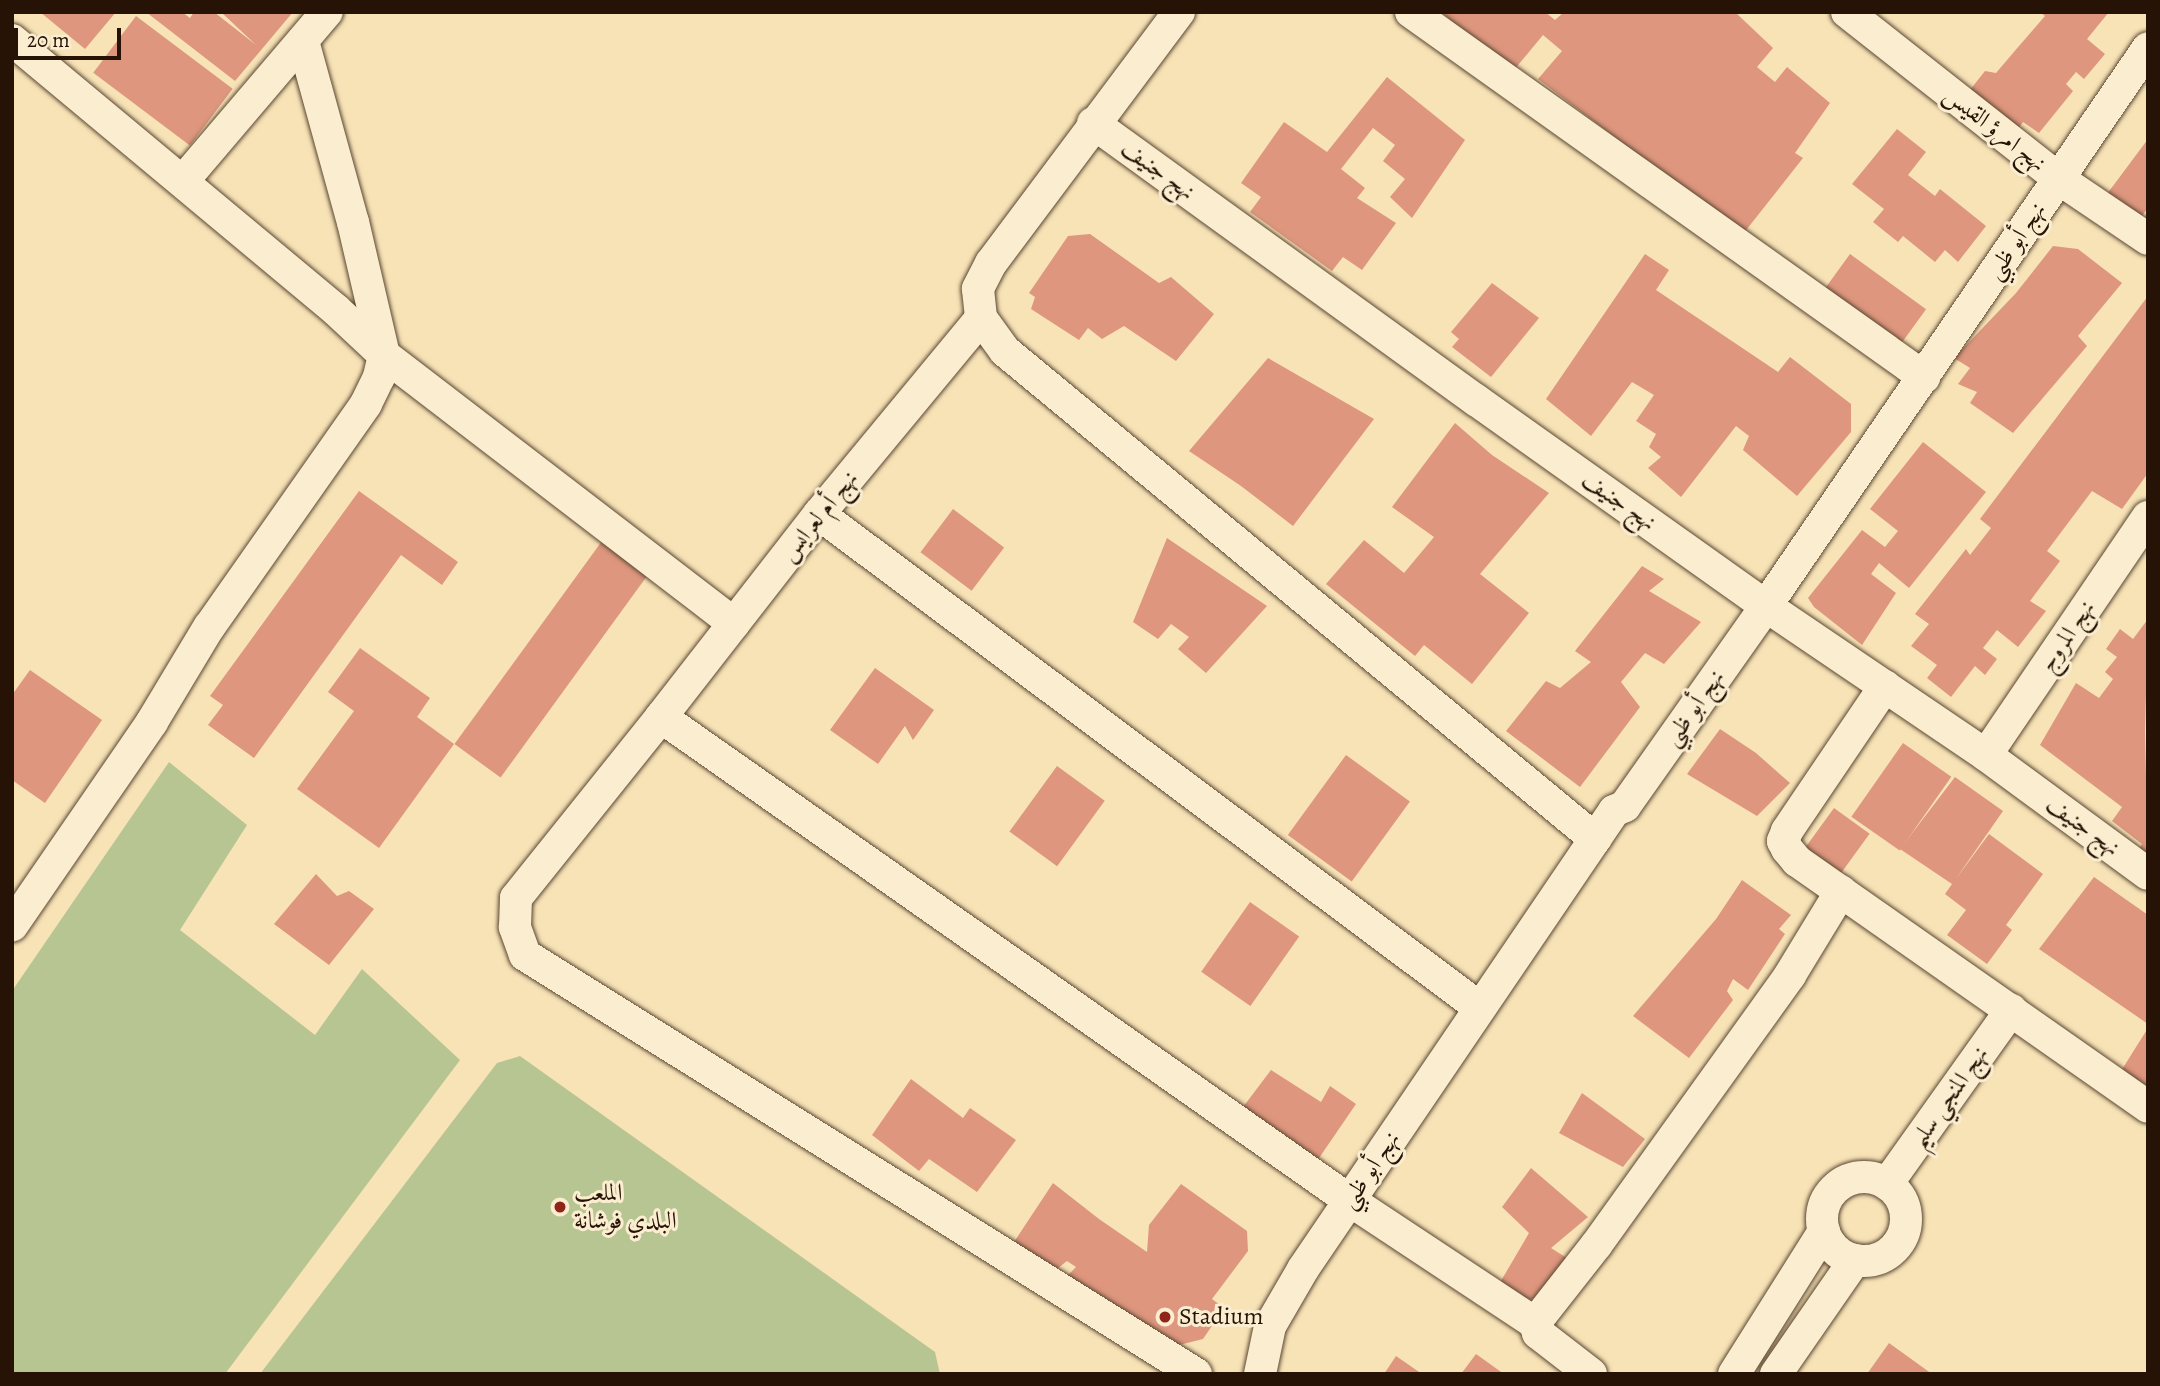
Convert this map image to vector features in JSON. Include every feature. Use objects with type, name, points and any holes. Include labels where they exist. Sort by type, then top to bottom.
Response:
[{"type":"street","points":[[183,181],[327,12]]},
{"type":"street","points":[[1179,12],[1093,123],[991,263],[978,289],[981,318],[1005,351],[1595,839]]},
{"type":"street","points":[[1411,12],[1924,377]]},
{"type":"street","name":"نهج امرؤ القيس","points":[[1847,12],[1885,24],[2059,180],[2148,239]]},
{"type":"street","points":[[12,40],[337,310],[384,355],[734,624]]},
{"type":"street","points":[[12,926],[152,722],[209,627],[366,404],[379,377],[384,355],[353,222],[303,41]]},
{"type":"street","name":"نهج أبو ظبي","points":[[1260,1374],[1270,1326],[1303,1269],[1349,1200],[1614,811],[1625,806],[1766,606],[2148,48]]},
{"type":"street","name":"نهج جنيف","points":[[1093,123],[1766,606],[1986,755],[2148,874]]},
{"type":"street","name":"نهج أم لعرايس","points":[[981,318],[819,514],[516,898],[515,927],[525,955],[1196,1374]]},
{"type":"street","points":[[819,514],[1480,1008]]},
{"type":"street","name":"نهج المروج","points":[[1986,755],[2148,517]]},
{"type":"street","points":[[1885,686],[1787,831],[1783,841],[1797,861],[2148,1107]]},
{"type":"street","points":[[661,717],[1349,1200],[1535,1323],[1538,1333],[1591,1374]]},
{"type":"street","points":[[1535,1323],[1597,1244],[1790,975],[1841,891]]},
{"type":"street","name":"نهج المنجي سليم","points":[[1887,1184],[2011,1010]]},
{"type":"street","points":[[1859,1177],[1874,1178],[1887,1184],[1898,1194],[1906,1221],[1903,1235],[1895,1248],[1869,1261],[1854,1260],[1841,1254],[1830,1244],[1824,1231],[1825,1202],[1845,1181],[1859,1177]]},
{"type":"street","points":[[1734,1374],[1824,1231]]},
{"type":"street","points":[[1776,1374],[1854,1260]]},
{"type":"green space","points":[[169,762],[247,825],[180,930],[315,1035],[362,969],[460,1060],[225,1374],[12,1374],[12,991]]},
{"type":"green space","name":"الملعب البلدي فوشانة","points":[[520,1056],[935,1352],[940,1374],[260,1374],[497,1063]]},
{"type":"building","points":[[40,12],[116,12],[85,49]]},
{"type":"building","points":[[146,12],[182,12],[190,18],[194,12],[214,12],[256,45],[221,12],[293,12],[235,81]]},
{"type":"building","points":[[1442,12],[1545,12],[1555,20],[1564,12],[1735,12],[1773,48],[1757,67],[1775,82],[1787,67],[1830,103],[1795,153],[1803,158],[1743,234],[1538,79],[1562,51],[1543,35],[1509,76]]},
{"type":"building","points":[[2040,12],[2109,12],[2087,39],[2105,54],[2084,79],[2076,72],[2066,84],[2073,91],[2039,133],[2023,122],[2011,138],[1962,100],[1985,71],[1996,73],[2045,16]]},
{"type":"building","points":[[136,16],[233,89],[190,146],[93,73]]},
{"type":"building","points":[[1387,77],[1465,140],[1412,218],[1390,197],[1405,179],[1383,161],[1395,145],[1373,128],[1341,169],[1365,188],[1357,198],[1396,223],[1362,270],[1343,257],[1332,271],[1250,212],[1261,197],[1241,183],[1284,122],[1327,152]]},
{"type":"building","points":[[1897,129],[1926,152],[1908,175],[1935,196],[1940,189],[1986,226],[1958,262],[1945,250],[1935,262],[1903,236],[1898,242],[1873,222],[1884,209],[1852,184]]},
{"type":"building","points":[[2148,139],[2148,208],[2137,222],[2104,198]]},
{"type":"building","points":[[1090,234],[1159,283],[1171,277],[1214,314],[1176,361],[1124,326],[1102,339],[1088,328],[1079,340],[1031,309],[1035,297],[1029,293],[1068,236]]},
{"type":"building","points":[[2053,246],[2078,249],[2122,283],[2078,336],[2087,346],[2013,433],[1970,403],[1977,392],[1958,384],[1970,368],[1954,358],[2016,293]]},
{"type":"building","points":[[1645,254],[1669,270],[1656,290],[1778,372],[1790,357],[1851,404],[1851,432],[1797,496],[1743,450],[1749,436],[1736,426],[1681,497],[1648,468],[1661,457],[1649,447],[1656,434],[1636,421],[1654,395],[1632,382],[1591,436],[1546,399]]},
{"type":"building","points":[[1850,254],[1926,309],[1897,349],[1821,294]]},
{"type":"building","points":[[1492,283],[1539,318],[1491,377],[1452,347],[1459,339],[1451,332]]},
{"type":"building","points":[[2148,296],[2148,473],[2122,509],[2092,491],[2047,551],[2060,561],[2030,601],[2046,611],[2018,647],[1997,630],[1983,648],[1997,659],[1985,675],[1975,666],[1951,697],[1927,678],[1937,665],[1911,646],[1929,624],[1915,614],[1966,549],[1970,555],[1991,528],[1980,519]]},
{"type":"building","points":[[1268,358],[1374,419],[1293,526],[1189,451]]},
{"type":"building","points":[[1455,423],[1492,455],[1549,493],[1480,574],[1529,613],[1472,684],[1424,645],[1415,656],[1326,584],[1364,540],[1404,573],[1434,537],[1392,507]]},
{"type":"building","points":[[1923,442],[1986,492],[1909,588],[1879,563],[1871,574],[1896,593],[1862,645],[1814,607],[1808,598],[1862,530],[1885,547],[1898,531],[1870,509]]},
{"type":"building","points":[[359,491],[458,562],[442,585],[401,555],[254,758],[208,725],[223,705],[210,696]]},
{"type":"building","points":[[953,509],[1004,548],[972,591],[921,552]]},
{"type":"building","points":[[1167,538],[1267,606],[1206,673],[1178,649],[1189,637],[1171,624],[1158,639],[1133,622]]},
{"type":"building","points":[[602,541],[648,575],[501,778],[454,744]]},
{"type":"building","points":[[1642,566],[1664,579],[1649,591],[1701,622],[1664,664],[1645,653],[1621,682],[1640,707],[1580,787],[1506,731],[1546,681],[1560,688],[1591,662],[1575,651]]},
{"type":"building","points":[[2148,619],[2145,732],[2148,865],[2134,857],[2142,844],[2112,821],[2122,807],[2040,745],[2076,683],[2099,698],[2113,679],[2105,672],[2117,657],[2106,649],[2120,629],[2133,639]]},
{"type":"building","points":[[360,648],[430,698],[417,717],[454,744],[379,848],[297,789],[354,711],[328,692]]},
{"type":"building","points":[[875,668],[934,710],[913,740],[905,726],[878,764],[830,730]]},
{"type":"building","points":[[30,670],[102,720],[45,803],[12,780],[12,695]]},
{"type":"building","points":[[1720,729],[1756,753],[1790,783],[1757,816],[1687,774]]},
{"type":"building","points":[[1903,743],[1951,777],[1900,851],[1851,817]]},
{"type":"building","points":[[1346,755],[1410,801],[1352,882],[1288,835]]},
{"type":"building","points":[[1057,766],[1105,801],[1057,866],[1009,832]]},
{"type":"building","points":[[1955,777],[2003,811],[1955,880],[1989,834],[2043,874],[2006,925],[2012,930],[1987,964],[1947,935],[1966,910],[1945,894],[1952,884],[1900,849]]},
{"type":"building","points":[[1834,808],[1870,834],[1833,884],[1798,858]]},
{"type":"building","points":[[316,874],[337,896],[349,891],[374,909],[329,965],[274,924]]},
{"type":"building","points":[[2094,877],[2148,915],[2148,1024],[2039,949]]},
{"type":"building","points":[[1742,880],[1791,915],[1779,929],[1785,934],[1748,990],[1733,979],[1727,991],[1733,1000],[1689,1058],[1633,1016],[1716,919]]},
{"type":"building","points":[[1250,902],[1299,936],[1250,1006],[1201,972]]},
{"type":"building","points":[[2148,1028],[2148,1102],[2116,1079]]},
{"type":"building","points":[[1271,1070],[1321,1102],[1330,1086],[1356,1104],[1317,1161],[1240,1111]]},
{"type":"building","points":[[911,1079],[963,1118],[970,1108],[1016,1140],[977,1192],[929,1159],[919,1171],[872,1135]]},
{"type":"building","points":[[1582,1093],[1645,1139],[1623,1167],[1559,1133]]},
{"type":"building","points":[[1531,1168],[1588,1217],[1551,1248],[1570,1260],[1543,1296],[1517,1302],[1498,1286],[1529,1233],[1502,1207]]},
{"type":"building","points":[[1053,1183],[1147,1252],[1149,1225],[1181,1184],[1247,1231],[1248,1251],[1212,1299],[1224,1308],[1203,1339],[1167,1348],[1061,1282],[1076,1267],[1067,1261],[1049,1275],[1014,1242]]},
{"type":"building","points":[[1889,1343],[1932,1374],[1867,1374]]},
{"type":"building","points":[[1476,1354],[1504,1374],[1461,1374]]},
{"type":"building","points":[[1396,1356],[1422,1374],[1384,1374]]},
{"type":"place","name":"الملعب البلدي فوشانة","points":[[560,1207]]},
{"type":"place","name":"Stadium","points":[[1165,1317]]}]
